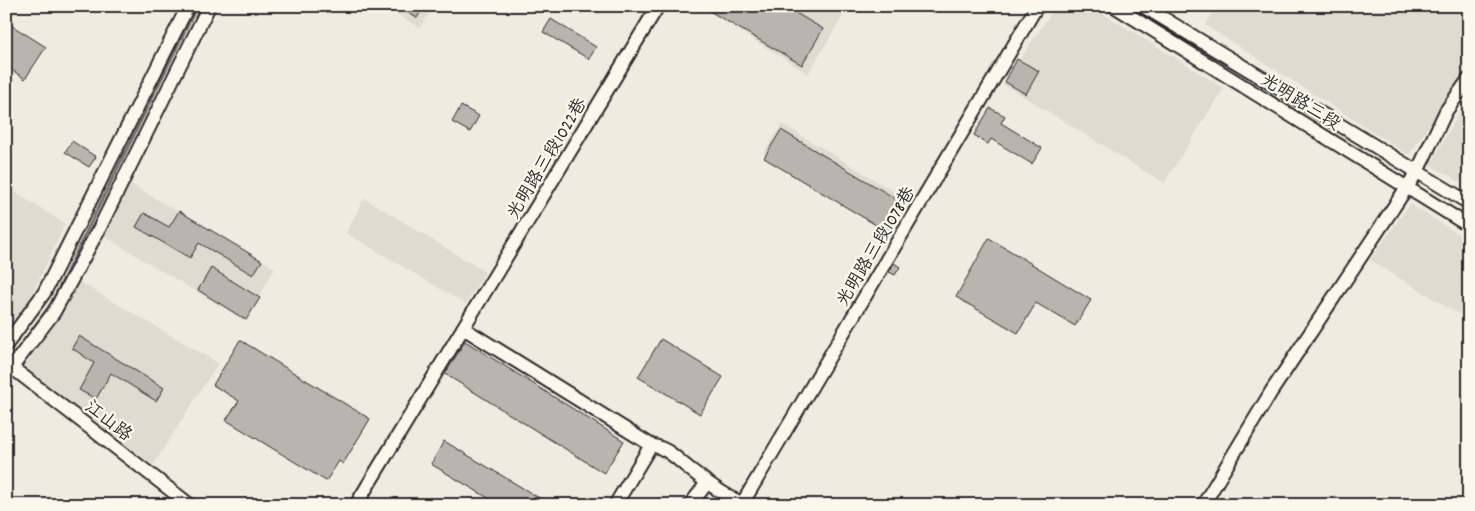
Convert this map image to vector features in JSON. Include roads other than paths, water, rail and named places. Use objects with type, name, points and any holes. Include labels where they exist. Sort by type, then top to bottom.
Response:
[{"type":"street","points":[[6,345],[44,293],[188,6]]},
{"type":"street","points":[[8,368],[54,312],[96,235],[210,6]]},
{"type":"street","name":"光明路三段1022巷","points":[[356,505],[658,6]]},
{"type":"street","name":"光明路三段1078巷","points":[[739,503],[1037,6]]},
{"type":"street","name":"光明路三段","points":[[1114,6],[1469,226]]},
{"type":"street","name":"光明路三段","points":[[1143,6],[1469,203]]},
{"type":"street","points":[[1203,505],[1271,392],[1417,172],[1446,111],[1469,79]]},
{"type":"street","points":[[463,328],[651,445],[663,447],[674,454],[686,467],[707,483],[739,503]]},
{"type":"street","name":"江山路","points":[[8,368],[190,505]]},
{"type":"street","points":[[615,505],[651,445]]},
{"type":"street","points":[[690,505],[707,483]]},
{"type":"waterway","points":[[14,354],[51,304],[197,6]]}]
